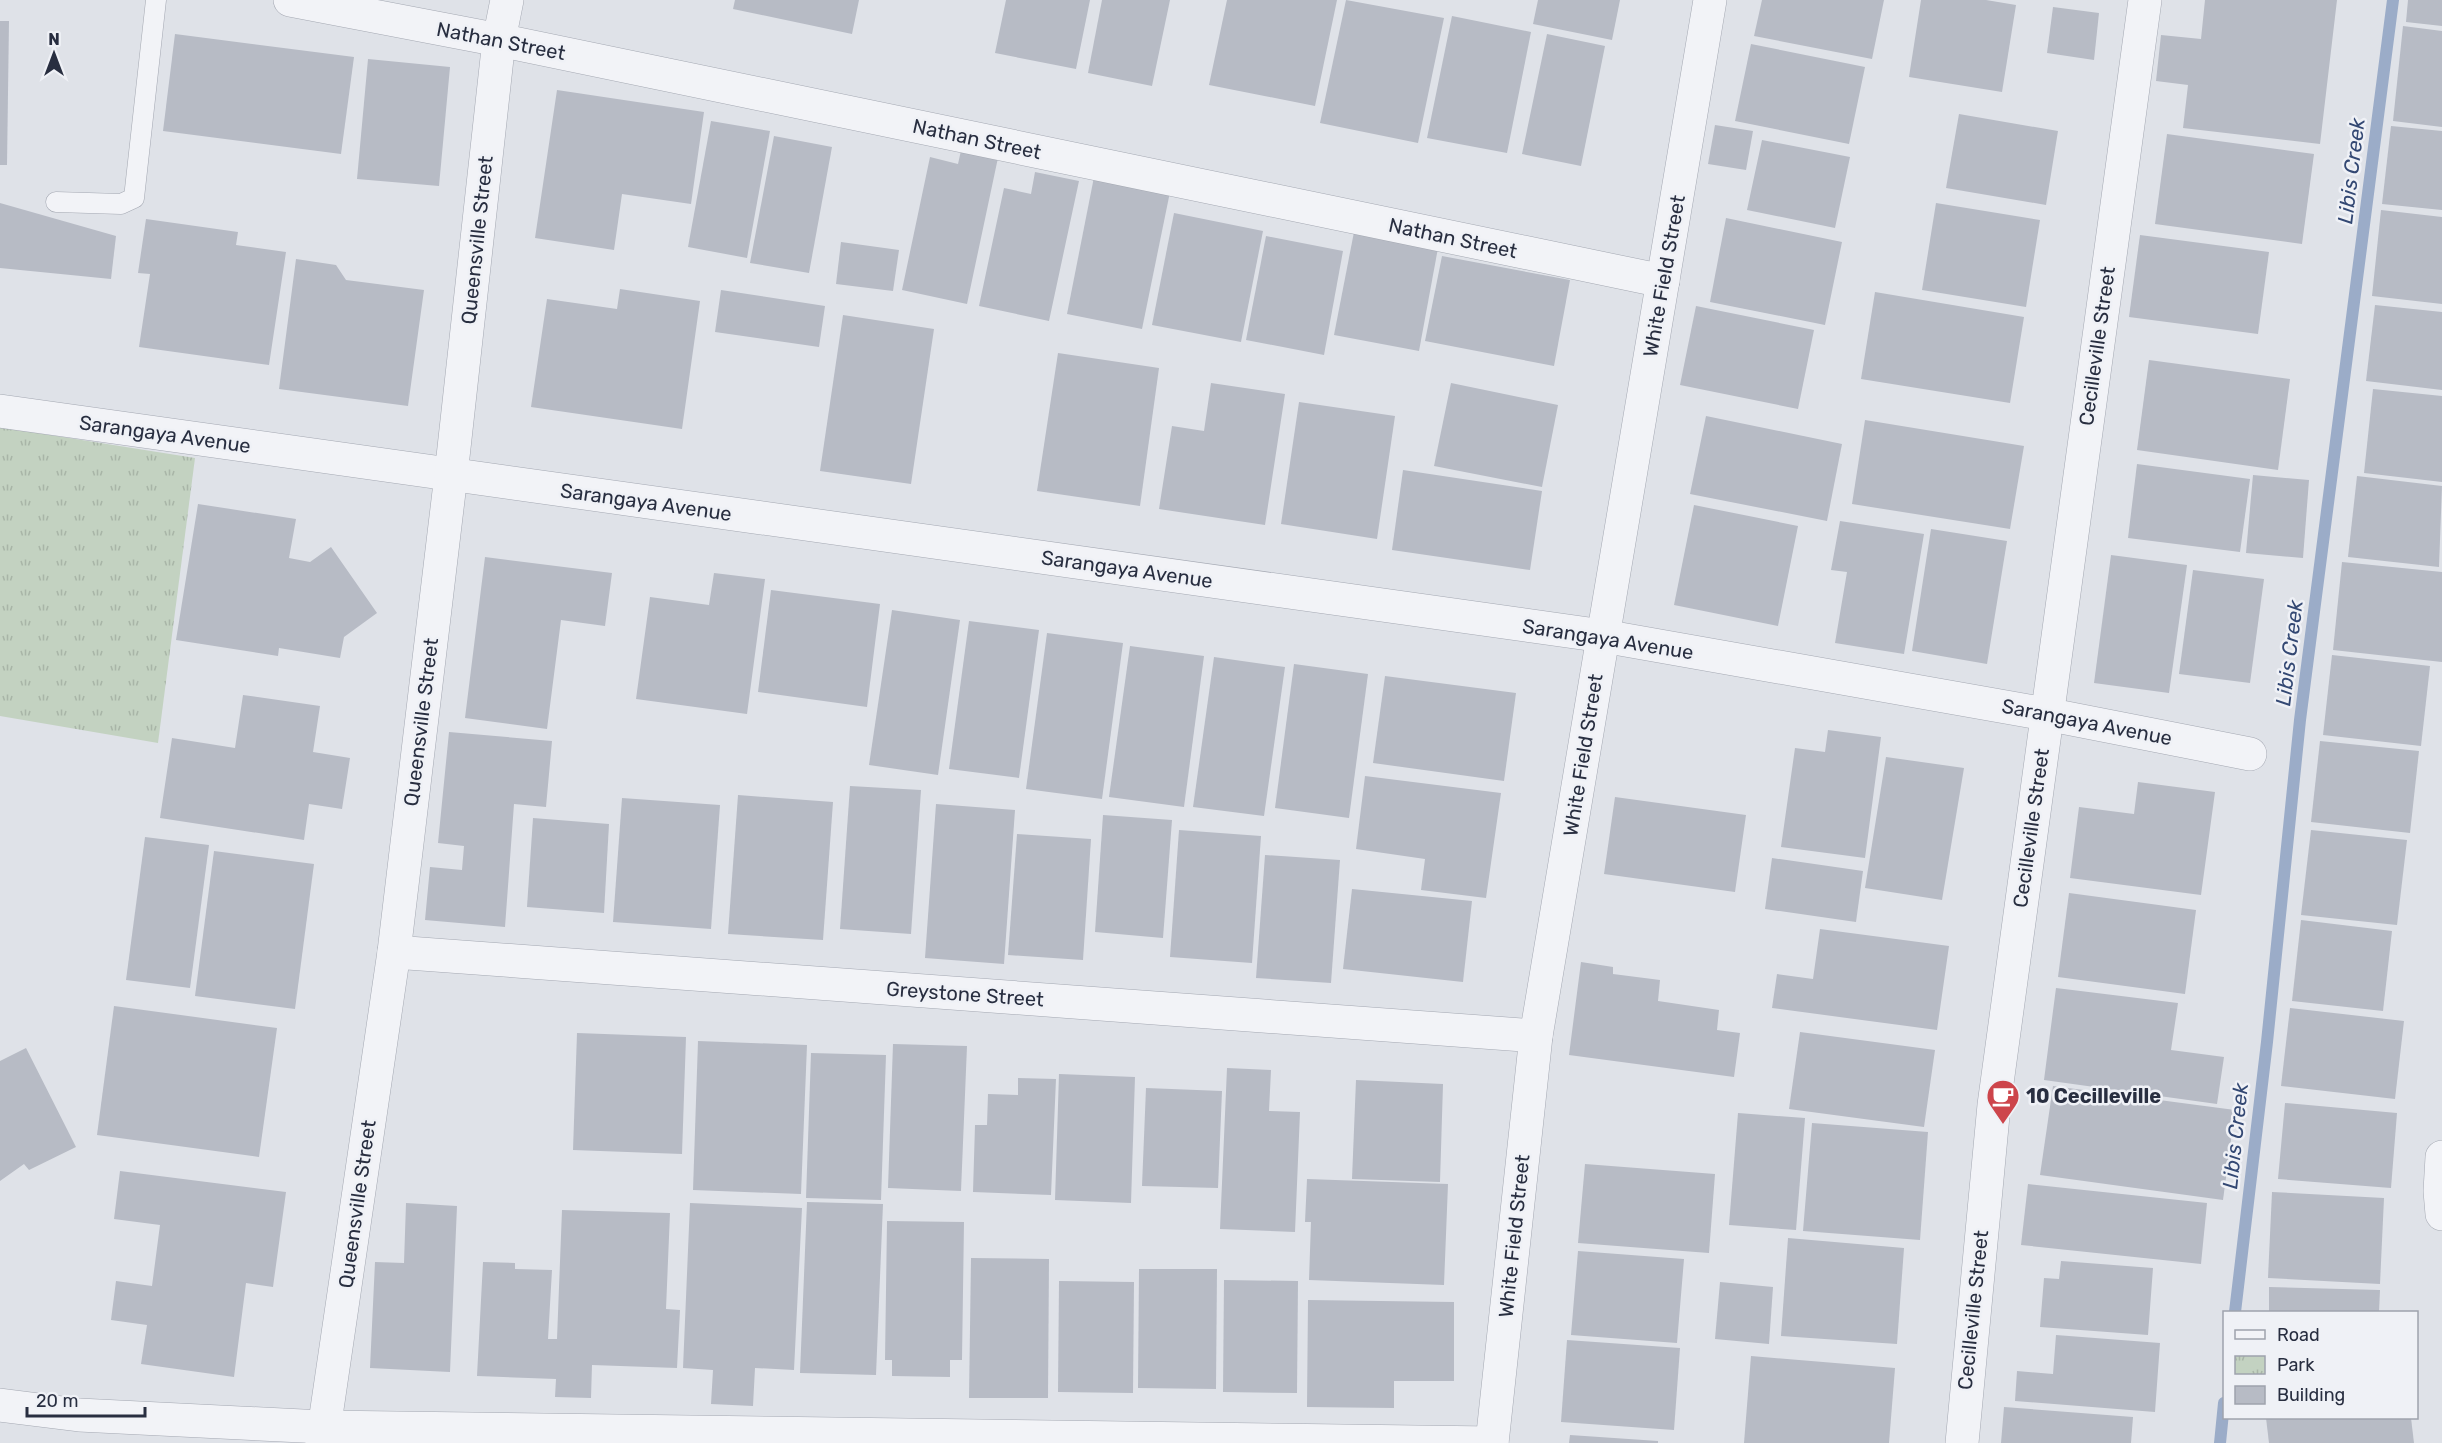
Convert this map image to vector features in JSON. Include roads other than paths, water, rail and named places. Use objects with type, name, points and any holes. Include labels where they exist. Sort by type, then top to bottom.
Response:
[{"type":"street","name":"Nathan Street","points":[[290,0],[498,40],[1663,281]]},
{"type":"street","name":"Queensville Street","points":[[322,1435],[394,952],[451,475],[498,40],[507,0]]},
{"type":"street","name":"White Field Street","points":[[1492,1443],[1536,1036],[1710,0]]},
{"type":"street","name":"Cecilleville Street","points":[[1962,1443],[1994,1106],[2145,0]]},
{"type":"street","name":"Sarangaya Avenue","points":[[0,411],[1602,636],[2046,714],[2250,754]]},
{"type":"street","name":"Greystone Street","points":[[394,952],[1536,1036]]},
{"type":"street","points":[[2442,1157],[2440,1191],[2442,1214]]},
{"type":"street","points":[[0,1406],[79,1415],[322,1435],[1492,1443]]},
{"type":"lane","points":[[56,202],[121,204],[134,198],[156,0]]},
{"type":"waterway","name":"Libis Creek","points":[[2235,1311],[2267,1042],[2300,720],[2393,0]]},
{"type":"waterway","name":"Libis Creek","points":[[2220,1443],[2223,1413]]},
{"type":"place","name":"10 Cecilleville","points":[[2003,1125]]}]
